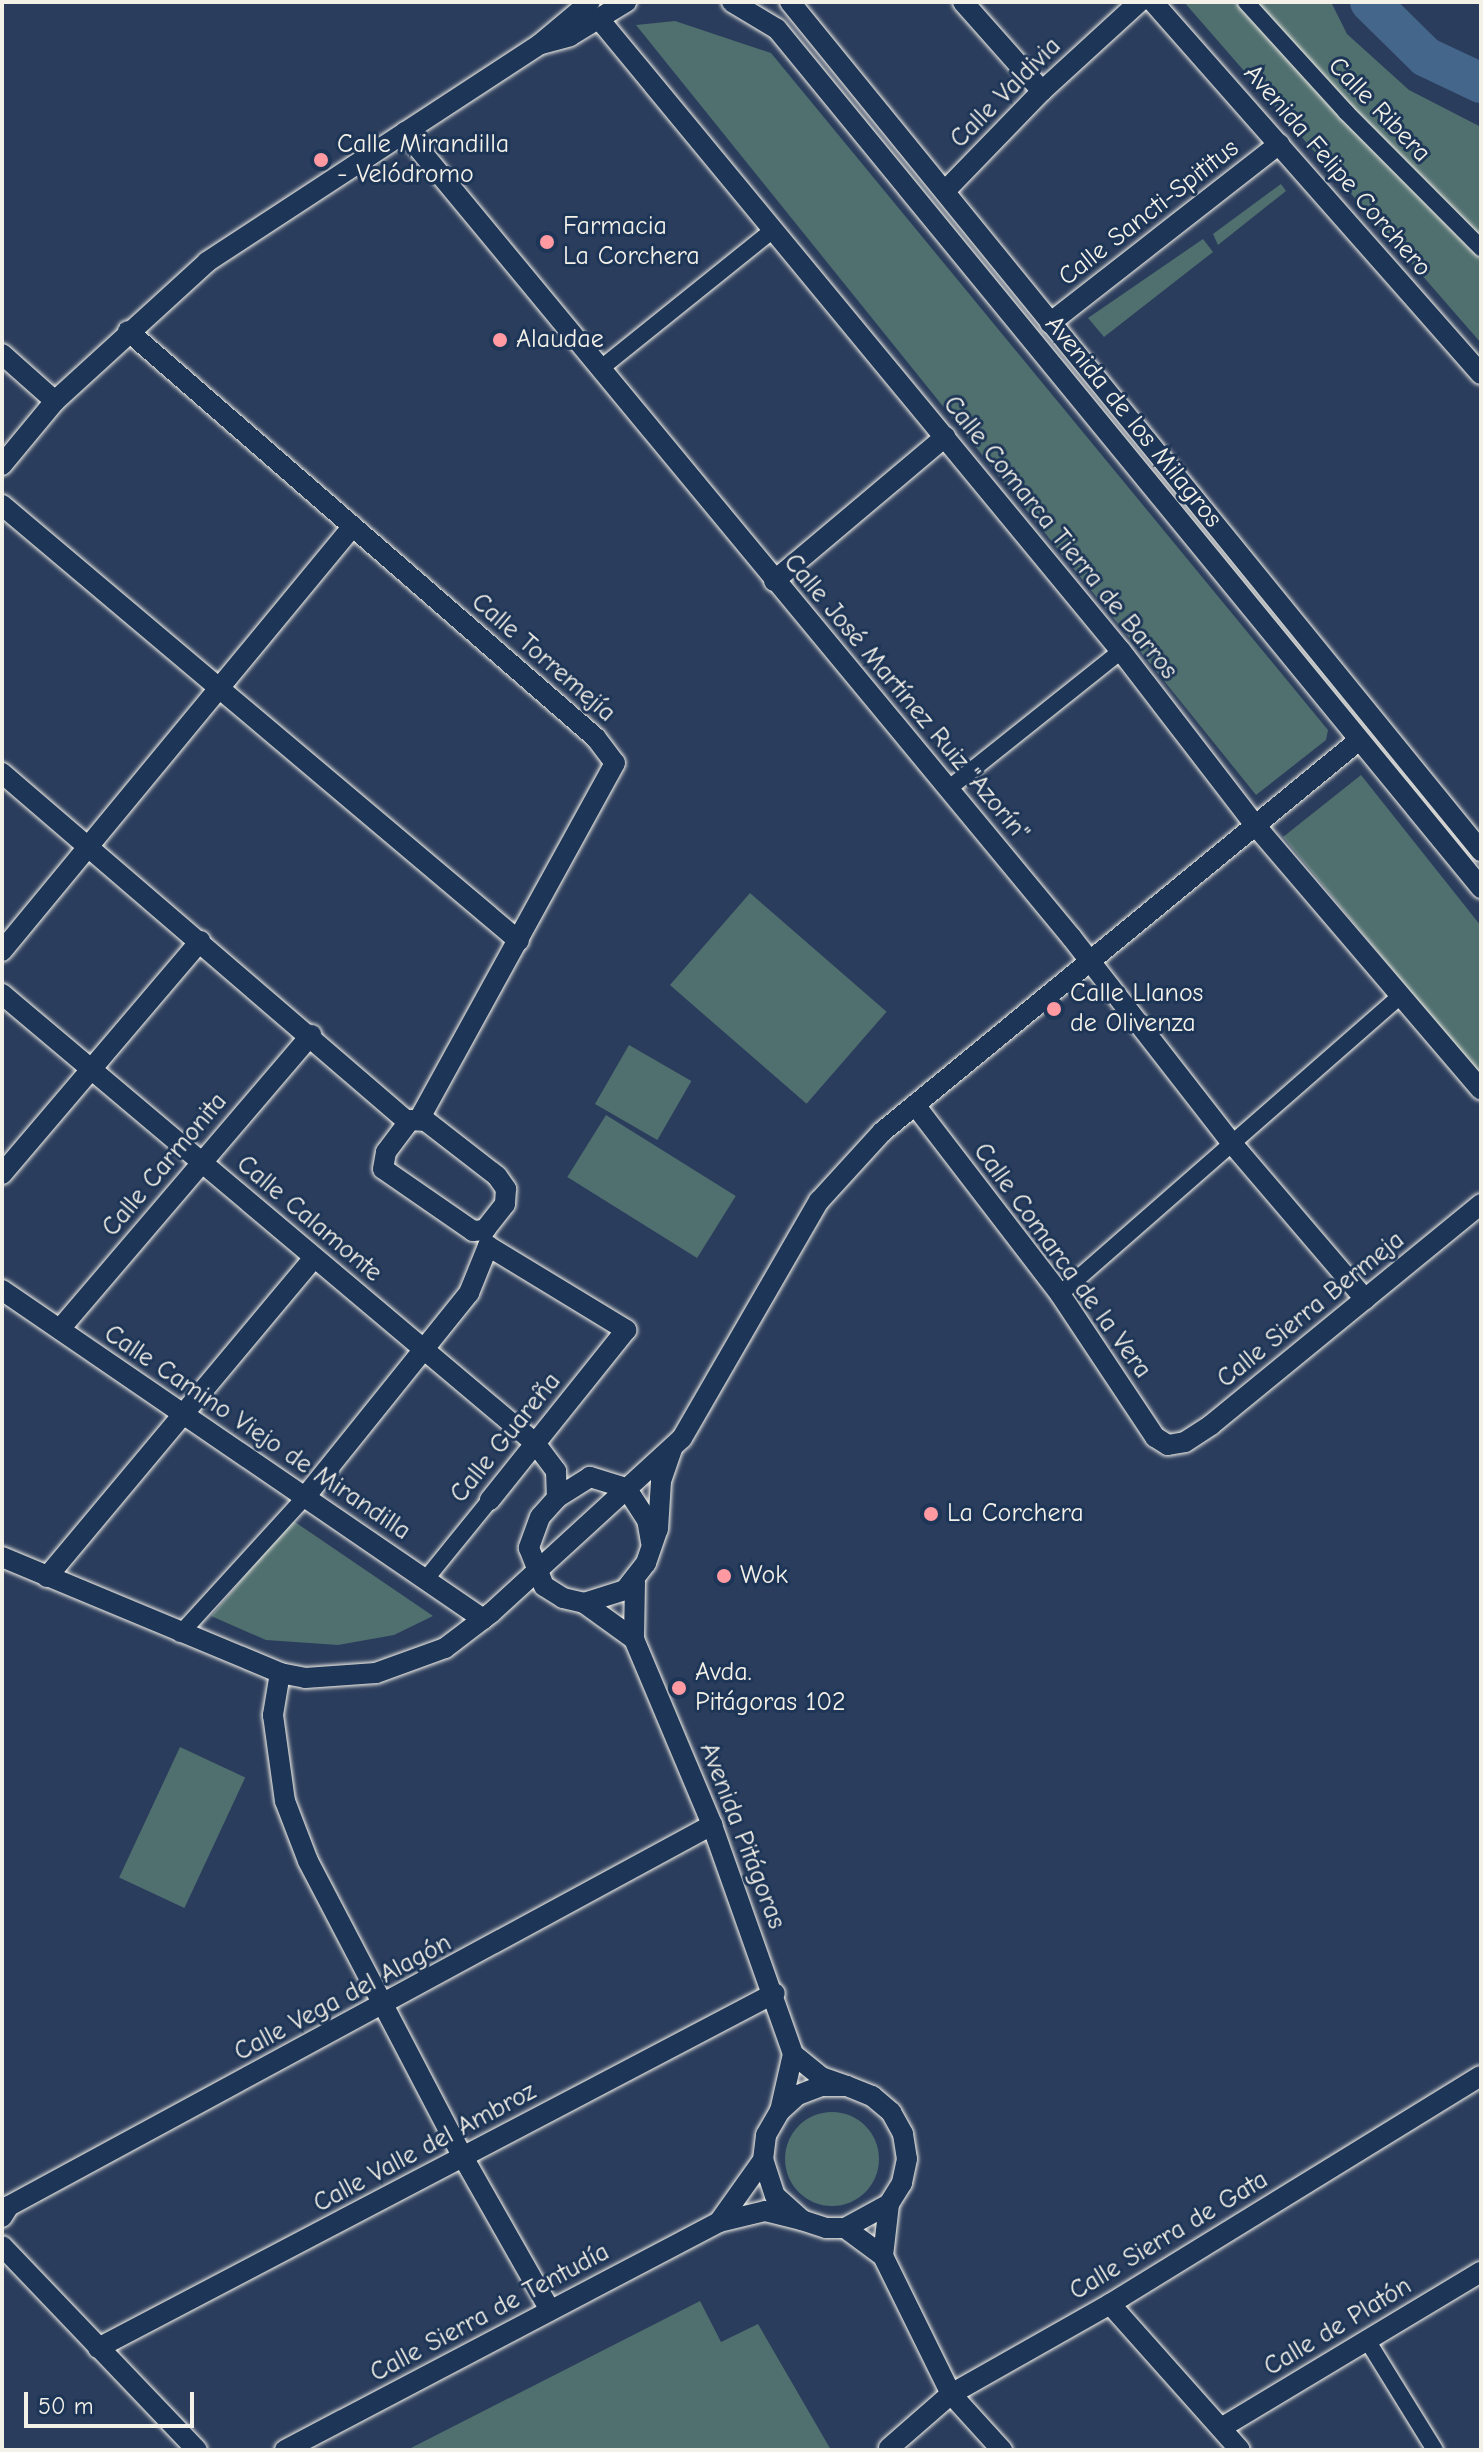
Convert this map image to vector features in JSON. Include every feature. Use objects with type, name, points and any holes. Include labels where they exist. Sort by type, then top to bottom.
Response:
[{"type":"street","points":[[2,465],[55,401],[207,262],[540,44],[570,36],[594,10],[626,2]]},
{"type":"street","name":"Avenida de los Milagros","points":[[732,2],[777,29],[1481,888]]},
{"type":"street","name":"Avenida de los Milagros","points":[[790,2],[1481,851]]},
{"type":"street","points":[[963,2],[1042,91]]},
{"type":"street","name":"Calle Valdivia","points":[[946,190],[1042,91],[1139,2]]},
{"type":"street","name":"Avenida Felipe Corchero","points":[[1153,2],[1481,374]]},
{"type":"street","name":"Calle Ribera","points":[[1246,2],[1346,112],[1481,248]]},
{"type":"street","name":"Calle Comarca Tierra de Barros","points":[[594,10],[1121,651],[1255,825],[1481,1090]]},
{"type":"street","name":"Calle José Martínez Ruiz \"Azorín\"","points":[[405,132],[1090,961],[1230,1141],[1365,1299]]},
{"type":"street","name":"Calle Sancti-Spititus","points":[[1050,323],[1279,144]]},
{"type":"street","points":[[600,369],[774,229]]},
{"type":"street","name":"Calle Torremejía","points":[[128,331],[596,738],[615,763],[519,941],[414,1121],[386,1152],[383,1169],[486,1238]]},
{"type":"street","points":[[2,354],[55,401]]},
{"type":"street","points":[[774,581],[945,437]]},
{"type":"street","points":[[2,505],[519,941]]},
{"type":"street","points":[[2,951],[353,526]]},
{"type":"street","points":[[948,789],[1121,651]]},
{"type":"street","points":[[584,1603],[614,1598],[635,1582],[658,1529],[661,1481],[673,1447],[819,1201],[882,1132],[1358,741]]},
{"type":"street","points":[[2,773],[414,1121],[497,1176],[506,1189],[505,1204],[486,1238],[469,1293],[305,1497],[180,1634]]},
{"type":"street","points":[[2,1174],[200,941]]},
{"type":"street","name":"Calle Calamonte","points":[[2,994],[535,1443],[556,1471]]},
{"type":"street","points":[[1060,1294],[1230,1141],[1401,996]]},
{"type":"street","name":"Calle Carmonita","points":[[60,1329],[311,1035]]},
{"type":"street","name":"Calle Comarca de la Vera","points":[[915,1105],[1060,1294],[1155,1437],[1168,1445]]},
{"type":"street","name":"Calle Sierra Bermeja","points":[[1168,1445],[1185,1442],[1211,1425],[1481,1204]]},
{"type":"street","name":"Calle Guareña","points":[[425,1580],[626,1330],[486,1238]]},
{"type":"street","points":[[47,1577],[314,1258]]},
{"type":"street","name":"Calle Camino Viejo de Mirandilla","points":[[2,1290],[483,1619]]},
{"type":"street","points":[[2,1557],[180,1634],[280,1673],[305,1678],[376,1673],[445,1648],[483,1619],[673,1447]]},
{"type":"street","points":[[557,1498],[556,1471],[626,1488],[647,1520],[651,1542]]},
{"type":"street","points":[[590,1477],[557,1498],[533,1533],[529,1548],[535,1572],[563,1598],[584,1603],[634,1639]]},
{"type":"street","name":"Avenida Pitágoras","points":[[635,1582],[634,1639],[712,1825],[775,1993],[793,2054],[780,2111]]},
{"type":"street","points":[[280,1673],[273,1715],[285,1801],[308,1861],[463,2157],[550,2310]]},
{"type":"street","name":"Calle Vega del Alagón","points":[[2,2217],[9,2206],[385,2006],[712,1825]]},
{"type":"street","name":"Calle Valle del Ambroz","points":[[98,2348],[775,1993]]},
{"type":"street","points":[[793,2054],[821,2077],[872,2096],[891,2112],[903,2134],[907,2159],[902,2183],[889,2204],[883,2256]]},
{"type":"street","name":"Calle Sierra de Gata","points":[[889,2448],[951,2394],[1110,2304],[1481,2076]]},
{"type":"street","points":[[847,2086],[822,2086],[798,2095],[780,2111],[766,2135],[763,2160],[775,2196],[802,2220],[845,2228],[883,2256],[951,2394],[1002,2450]]},
{"type":"street","name":"Calle Sierra de Tentudía","points":[[719,2222],[763,2160]]},
{"type":"street","points":[[845,2228],[889,2204]]},
{"type":"street","name":"Calle Sierra de Tentudía","points":[[285,2450],[719,2222],[765,2211],[802,2220]]},
{"type":"street","points":[[2,2246],[197,2450]]},
{"type":"street","name":"Calle de Platón","points":[[1221,2428],[1481,2272]]},
{"type":"street","points":[[1110,2304],[1240,2450]]},
{"type":"street","points":[[1367,2340],[1435,2450]]},
{"type":"green space","points":[[1184,2],[1331,2],[1347,34],[1409,90],[1481,127],[1481,343]]},
{"type":"green space","points":[[675,21],[771,53],[1328,730],[1326,740],[1256,795],[636,25]]},
{"type":"green space","points":[[1281,184],[1286,191],[1218,245],[1213,234]]},
{"type":"green space","points":[[1203,239],[1213,252],[1104,337],[1088,318]]},
{"type":"green space","points":[[1361,775],[1481,926],[1481,1077],[1283,837]]},
{"type":"green space","points":[[750,893],[887,1012],[807,1104],[670,985]]},
{"type":"green space","points":[[629,1045],[691,1081],[657,1140],[595,1104]]},
{"type":"green space","points":[[606,1115],[736,1196],[697,1258],[567,1177]]},
{"type":"green space","points":[[292,1520],[433,1616],[394,1635],[338,1645],[266,1640],[211,1616]]},
{"type":"green space","points":[[180,1747],[245,1777],[184,1908],[119,1878]]},
{"type":"green space","points":[[832,2112],[850,2116],[865,2126],[875,2141],[879,2159],[875,2177],[865,2192],[850,2202],[832,2206],[814,2202],[799,2192],[789,2177],[785,2159],[789,2141],[799,2126],[814,2116]]},
{"type":"green space","points":[[700,2301],[721,2342],[758,2324],[831,2450],[407,2450]]},
{"type":"waterway","points":[[1370,2],[1426,57],[1481,83]]},
{"type":"place","name":"Calle Mirandilla - Velódromo","points":[[321,160]]},
{"type":"place","name":"Farmacia La Corchera","points":[[547,242]]},
{"type":"place","name":"Alaudae","points":[[500,340]]},
{"type":"place","name":"Calle Llanos de Olivenza","points":[[1054,1009]]},
{"type":"place","name":"La Corchera","points":[[931,1514]]},
{"type":"place","name":"Wok","points":[[724,1576]]},
{"type":"place","name":"Avda. Pitágoras 102","points":[[679,1688]]}]
